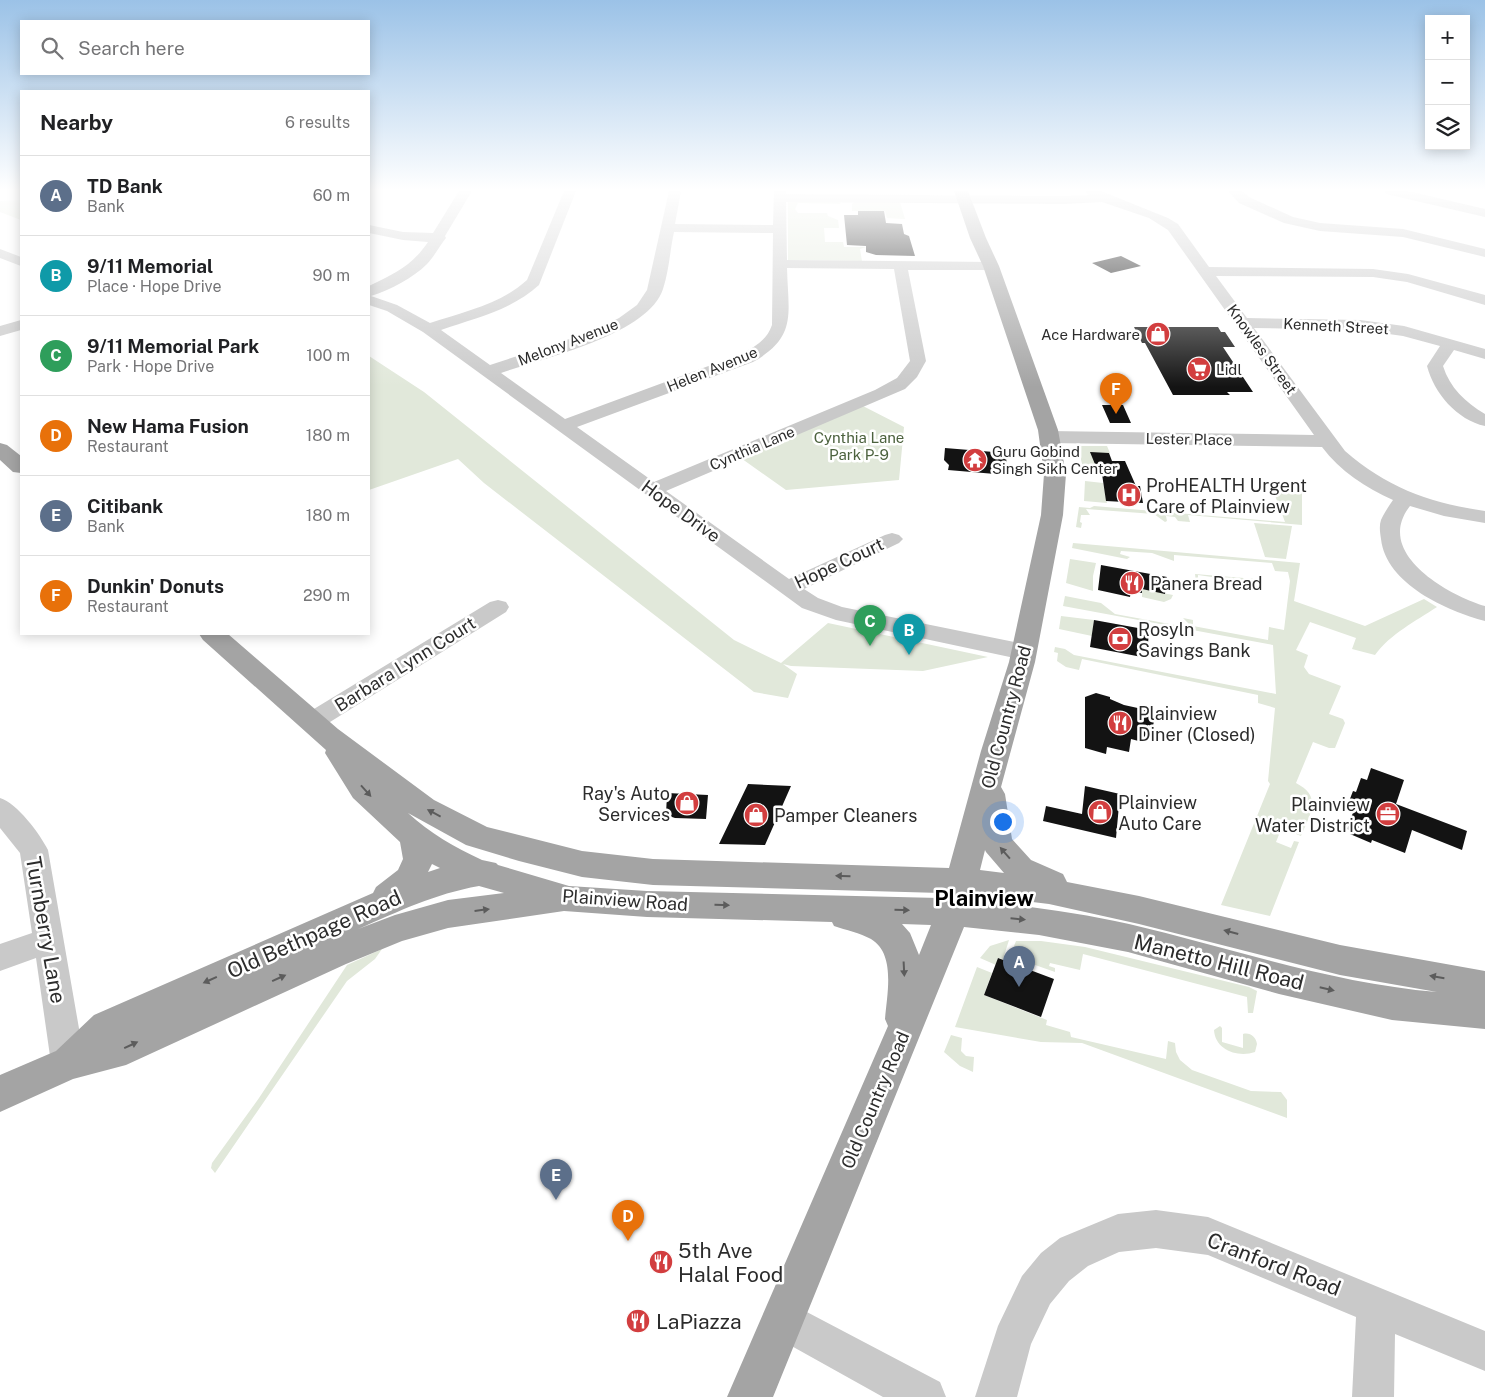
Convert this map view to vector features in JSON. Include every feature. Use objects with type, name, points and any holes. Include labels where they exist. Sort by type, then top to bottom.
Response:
[{"type":"main road","name":"Old Country Road","points":[[750,1397],[945,935],[1024,652],[1054,502],[1055,474],[1049,437],[1025,360],[986,256]]},
{"type":"main road","points":[[0,449],[20,466]]},
{"type":"main road","name":"Plainview Road","points":[[213,635],[320,729],[423,808],[477,836],[519,849],[582,864],[653,872],[957,896]]},
{"type":"main road","name":"Plainview Road","points":[[320,729],[364,790],[414,837],[442,855],[479,873],[569,899],[647,904],[815,908],[957,896]]},
{"type":"main road","points":[[988,779],[997,843],[1020,869],[1093,900]]},
{"type":"main road","points":[[477,836],[480,852],[479,873]]},
{"type":"main road","points":[[380,920],[395,892],[409,879],[419,859],[414,837]]},
{"type":"main road","points":[[380,920],[460,892],[479,873],[582,864]]},
{"type":"main road","points":[[647,904],[653,872]]},
{"type":"main road","name":"Manetto Hill Road","points":[[957,896],[1049,891],[1340,960],[1485,986]]},
{"type":"main road","name":"Manetto Hill Road","points":[[957,896],[1039,921],[1128,938],[1279,979],[1392,1004],[1485,1013]]},
{"type":"main road","name":"Old Bethpage Road","points":[[0,1094],[68,1063],[107,1027],[314,933],[380,920],[448,914],[569,899]]},
{"type":"main road","points":[[815,908],[864,922],[893,936],[903,955],[905,988],[903,1034]]},
{"type":"main road","points":[[1278,944],[1279,979]]},
{"type":"street","points":[[7,256],[20,262]]},
{"type":"street","points":[[370,291],[416,267],[426,256]]},
{"type":"street","points":[[429,329],[503,303],[523,292],[534,282],[545,256]]},
{"type":"street","name":"Melony Avenue","points":[[488,371],[597,335],[635,314],[649,301],[656,290],[663,256]]},
{"type":"street","name":"Helen Avenue","points":[[564,426],[747,358],[765,348],[778,332],[780,325],[780,256]]},
{"type":"street","name":"Knowles Street","points":[[1195,256],[1338,455],[1355,471],[1405,500],[1436,509],[1485,517]]},
{"type":"street","points":[[780,264],[991,266]]},
{"type":"street","name":"Cynthia Lane","points":[[652,490],[881,394],[902,383],[912,374],[918,361],[900,265]]},
{"type":"street","points":[[1206,271],[1373,273],[1408,278],[1485,300]]},
{"type":"street","name":"Hope Drive","points":[[370,300],[400,312],[429,329],[786,588],[810,603],[836,613],[1024,652]]},
{"type":"street","name":"Kenneth Street","points":[[1244,323],[1360,325],[1404,331],[1485,354]]},
{"type":"street","points":[[0,331],[20,325]]},
{"type":"street","points":[[1450,344],[1435,366],[1437,374],[1459,405],[1485,421]]},
{"type":"street","name":"Lester Place","points":[[1049,437],[1328,441]]},
{"type":"street","points":[[1405,500],[1390,520],[1390,540],[1398,558],[1412,575],[1427,588],[1458,605],[1485,614]]},
{"type":"street","name":"Hope Court","points":[[786,588],[892,539]]},
{"type":"street","name":"Barbara Lynn Court","points":[[320,729],[498,607]]},
{"type":"street","name":"Turnberry Lane","points":[[0,808],[34,850],[68,1063]]},
{"type":"street","points":[[0,958],[48,940]]},
{"type":"street","name":"Cranford Road","points":[[996,1397],[1012,1340],[1036,1290],[1055,1267],[1074,1252],[1118,1233],[1156,1229],[1208,1236],[1485,1352]]},
{"type":"street","points":[[1373,1397],[1376,1305]]},
{"type":"street","points":[[784,1320],[925,1397]]},
{"type":"green space","points":[[788,256],[861,256],[862,261],[788,260]]},
{"type":"green space","points":[[370,357],[424,392],[734,640],[781,663],[828,623],[988,657],[923,671],[791,666],[783,664],[797,674],[788,698],[754,692],[484,483],[458,459],[370,490]]},
{"type":"green space","name":"Cynthia Lane Park P-9","points":[[861,405],[904,427],[899,480],[786,490],[738,456]]},
{"type":"green space","points":[[1078,446],[1107,446],[1110,453],[1091,453],[1100,475],[1084,473]]},
{"type":"green space","points":[[1085,481],[1103,483],[1107,503],[1084,501]]},
{"type":"green space","points":[[1273,490],[1302,492],[1302,525],[1188,515],[1190,522],[1178,521],[1175,517],[1166,516],[1167,521],[1165,522],[1154,514],[1086,509],[1090,515],[1081,515],[1081,528],[1076,527],[1079,507],[1090,508],[1094,506],[1285,522]]},
{"type":"green space","points":[[1254,523],[1292,526],[1286,559],[1265,557]]},
{"type":"green space","points":[[1073,543],[1300,563],[1294,601],[1365,626],[1424,599],[1437,607],[1396,634],[1375,655],[1352,649],[1356,638],[1310,622],[1296,650],[1308,655],[1304,667],[1309,674],[1341,686],[1329,714],[1343,719],[1345,723],[1335,748],[1329,748],[1313,742],[1296,783],[1304,788],[1312,800],[1310,813],[1301,836],[1296,834],[1299,826],[1277,818],[1275,823],[1282,827],[1276,842],[1291,848],[1294,841],[1299,842],[1270,916],[1221,905],[1270,784],[1268,781],[1275,708],[1258,703],[1258,695],[1082,659],[1079,670],[1066,667],[1057,661],[1058,653],[1054,652],[1055,647],[1065,649],[1074,655],[1276,694],[1273,645],[1063,606],[1065,596],[1101,603],[1115,614],[1186,627],[1190,625],[1183,618],[1193,620],[1193,626],[1268,640],[1269,627],[1284,630],[1290,581],[1288,572],[1275,571],[1272,563],[1174,555],[1174,561],[1152,553],[1121,551],[1120,554],[1130,557],[1127,559],[1072,548]]},
{"type":"green space","points":[[1070,559],[1096,563],[1093,576],[1093,591],[1066,583]]},
{"type":"green space","points":[[1195,574],[1256,579],[1256,590],[1248,590],[1246,582],[1198,575],[1198,582],[1196,582]]},
{"type":"green space","points":[[1142,589],[1173,595],[1171,599],[1164,602],[1142,597]]},
{"type":"green space","points":[[1061,616],[1094,620],[1092,636],[1059,629]]},
{"type":"green space","points":[[1009,940],[1003,959],[998,958],[996,965],[980,958],[990,946]]},
{"type":"green space","points":[[1016,941],[1041,941],[1085,947],[1249,987],[1257,991],[1253,1013],[1248,1013],[1247,997],[1083,954],[1080,970],[1050,963],[1049,966],[1055,968],[1055,972],[1010,956]]},
{"type":"green space","points":[[382,949],[375,959],[347,981],[215,1173],[211,1168],[212,1163],[259,1098],[347,965]]},
{"type":"green space","points":[[977,967],[992,973],[984,995],[1047,1020],[1046,1025],[1070,1032],[1071,1037],[1166,1059],[1168,1041],[1175,1043],[1176,1052],[1180,1060],[1192,1070],[1251,1091],[1281,1092],[1287,1100],[1287,1118],[1082,1043],[1041,1042],[955,1027]]},
{"type":"green space","points":[[1220,1026],[1222,1028],[1222,1042],[1243,1048],[1243,1034],[1248,1034],[1256,1041],[1255,1052],[1242,1054],[1228,1051],[1218,1043],[1215,1037],[1214,1030]]},
{"type":"green space","points":[[951,1035],[962,1038],[961,1051],[966,1056],[974,1057],[973,1072],[960,1066],[944,1052]]},
{"type":"building","points":[[1121,256],[1141,266],[1111,273],[1092,263]]},
{"type":"building","name":"Lidl","points":[[1134,327],[1218,327],[1221,332],[1225,332],[1235,347],[1223,347],[1253,392],[1227,392],[1230,395],[1173,395],[1145,343],[1142,343]]},
{"type":"building","points":[[1102,405],[1123,405],[1131,423],[1110,423]]},
{"type":"building","name":"Guru Gobind Singh Sikh Center","points":[[945,448],[1006,453],[1007,475],[948,470],[949,465],[944,460]]},
{"type":"building","points":[[1090,452],[1109,453],[1112,461],[1125,461],[1136,486],[1140,486],[1143,503],[1106,501],[1102,474],[1099,474]]},
{"type":"building","name":"Panera Bread","points":[[1101,565],[1167,577],[1165,594],[1142,589],[1142,593],[1131,591],[1130,597],[1098,590]]},
{"type":"building","name":"Rosyln Savings Bank","points":[[1094,620],[1149,630],[1147,658],[1090,647]]},
{"type":"building","name":"Plainview Diner (Closed)","points":[[1096,693],[1110,697],[1110,699],[1124,705],[1156,712],[1153,726],[1148,725],[1146,743],[1131,739],[1129,752],[1107,747],[1106,754],[1085,748],[1085,697]]},
{"type":"building","name":"Plainview Water District","points":[[1371,768],[1404,780],[1396,804],[1467,831],[1462,850],[1412,830],[1405,853],[1372,840],[1371,843],[1350,834],[1351,831],[1347,829],[1355,807],[1348,804],[1353,791],[1356,792],[1361,778],[1367,780]]},
{"type":"building","name":"Pamper Cleaners","points":[[748,784],[791,786],[765,845],[719,844]]},
{"type":"building","name":"Plainview Auto Care","points":[[1085,786],[1120,794],[1116,838],[1043,821],[1046,806],[1082,814]]},
{"type":"building","name":"Ray's Auto Services","points":[[667,793],[708,795],[706,819],[675,818],[666,815]]},
{"type":"building","points":[[998,958],[1054,979],[1041,1017],[984,995]]},
{"type":"place","name":"Ace Hardware","points":[[1158,334]]},
{"type":"place","name":"Lidl","points":[[1199,369]]},
{"type":"place","name":"Dunkin' Donuts","points":[[1116,414]]},
{"type":"place","name":"Guru Gobind Singh Sikh Center","points":[[975,460]]},
{"type":"place","name":"ProHEALTH Urgent Care of Plainview","points":[[1129,495]]},
{"type":"place","name":"Panera Bread","points":[[1132,583]]},
{"type":"place","name":"Rosyln Savings Bank","points":[[1120,639]]},
{"type":"place","name":"9/11 Memorial Park","points":[[870,646]]},
{"type":"place","name":"9/11 Memorial","points":[[909,655]]},
{"type":"place","name":"Plainview Diner (Closed)","points":[[1120,723]]},
{"type":"place","name":"Ray's Auto Services","points":[[687,803]]},
{"type":"place","name":"Plainview Auto Care","points":[[1100,812]]},
{"type":"place","name":"Plainview Water District","points":[[1388,814]]},
{"type":"place","name":"Pamper Cleaners","points":[[756,815]]},
{"type":"place","name":"TD Bank","points":[[1019,987]]},
{"type":"place","name":"Citibank","points":[[556,1200]]},
{"type":"place","name":"New Hama Fusion","points":[[628,1241]]},
{"type":"place","name":"5th Ave Halal Food","points":[[661,1262]]},
{"type":"place","name":"LaPiazza","points":[[638,1321]]},
{"type":"district","name":"Plainview","points":[[984,898]]}]
